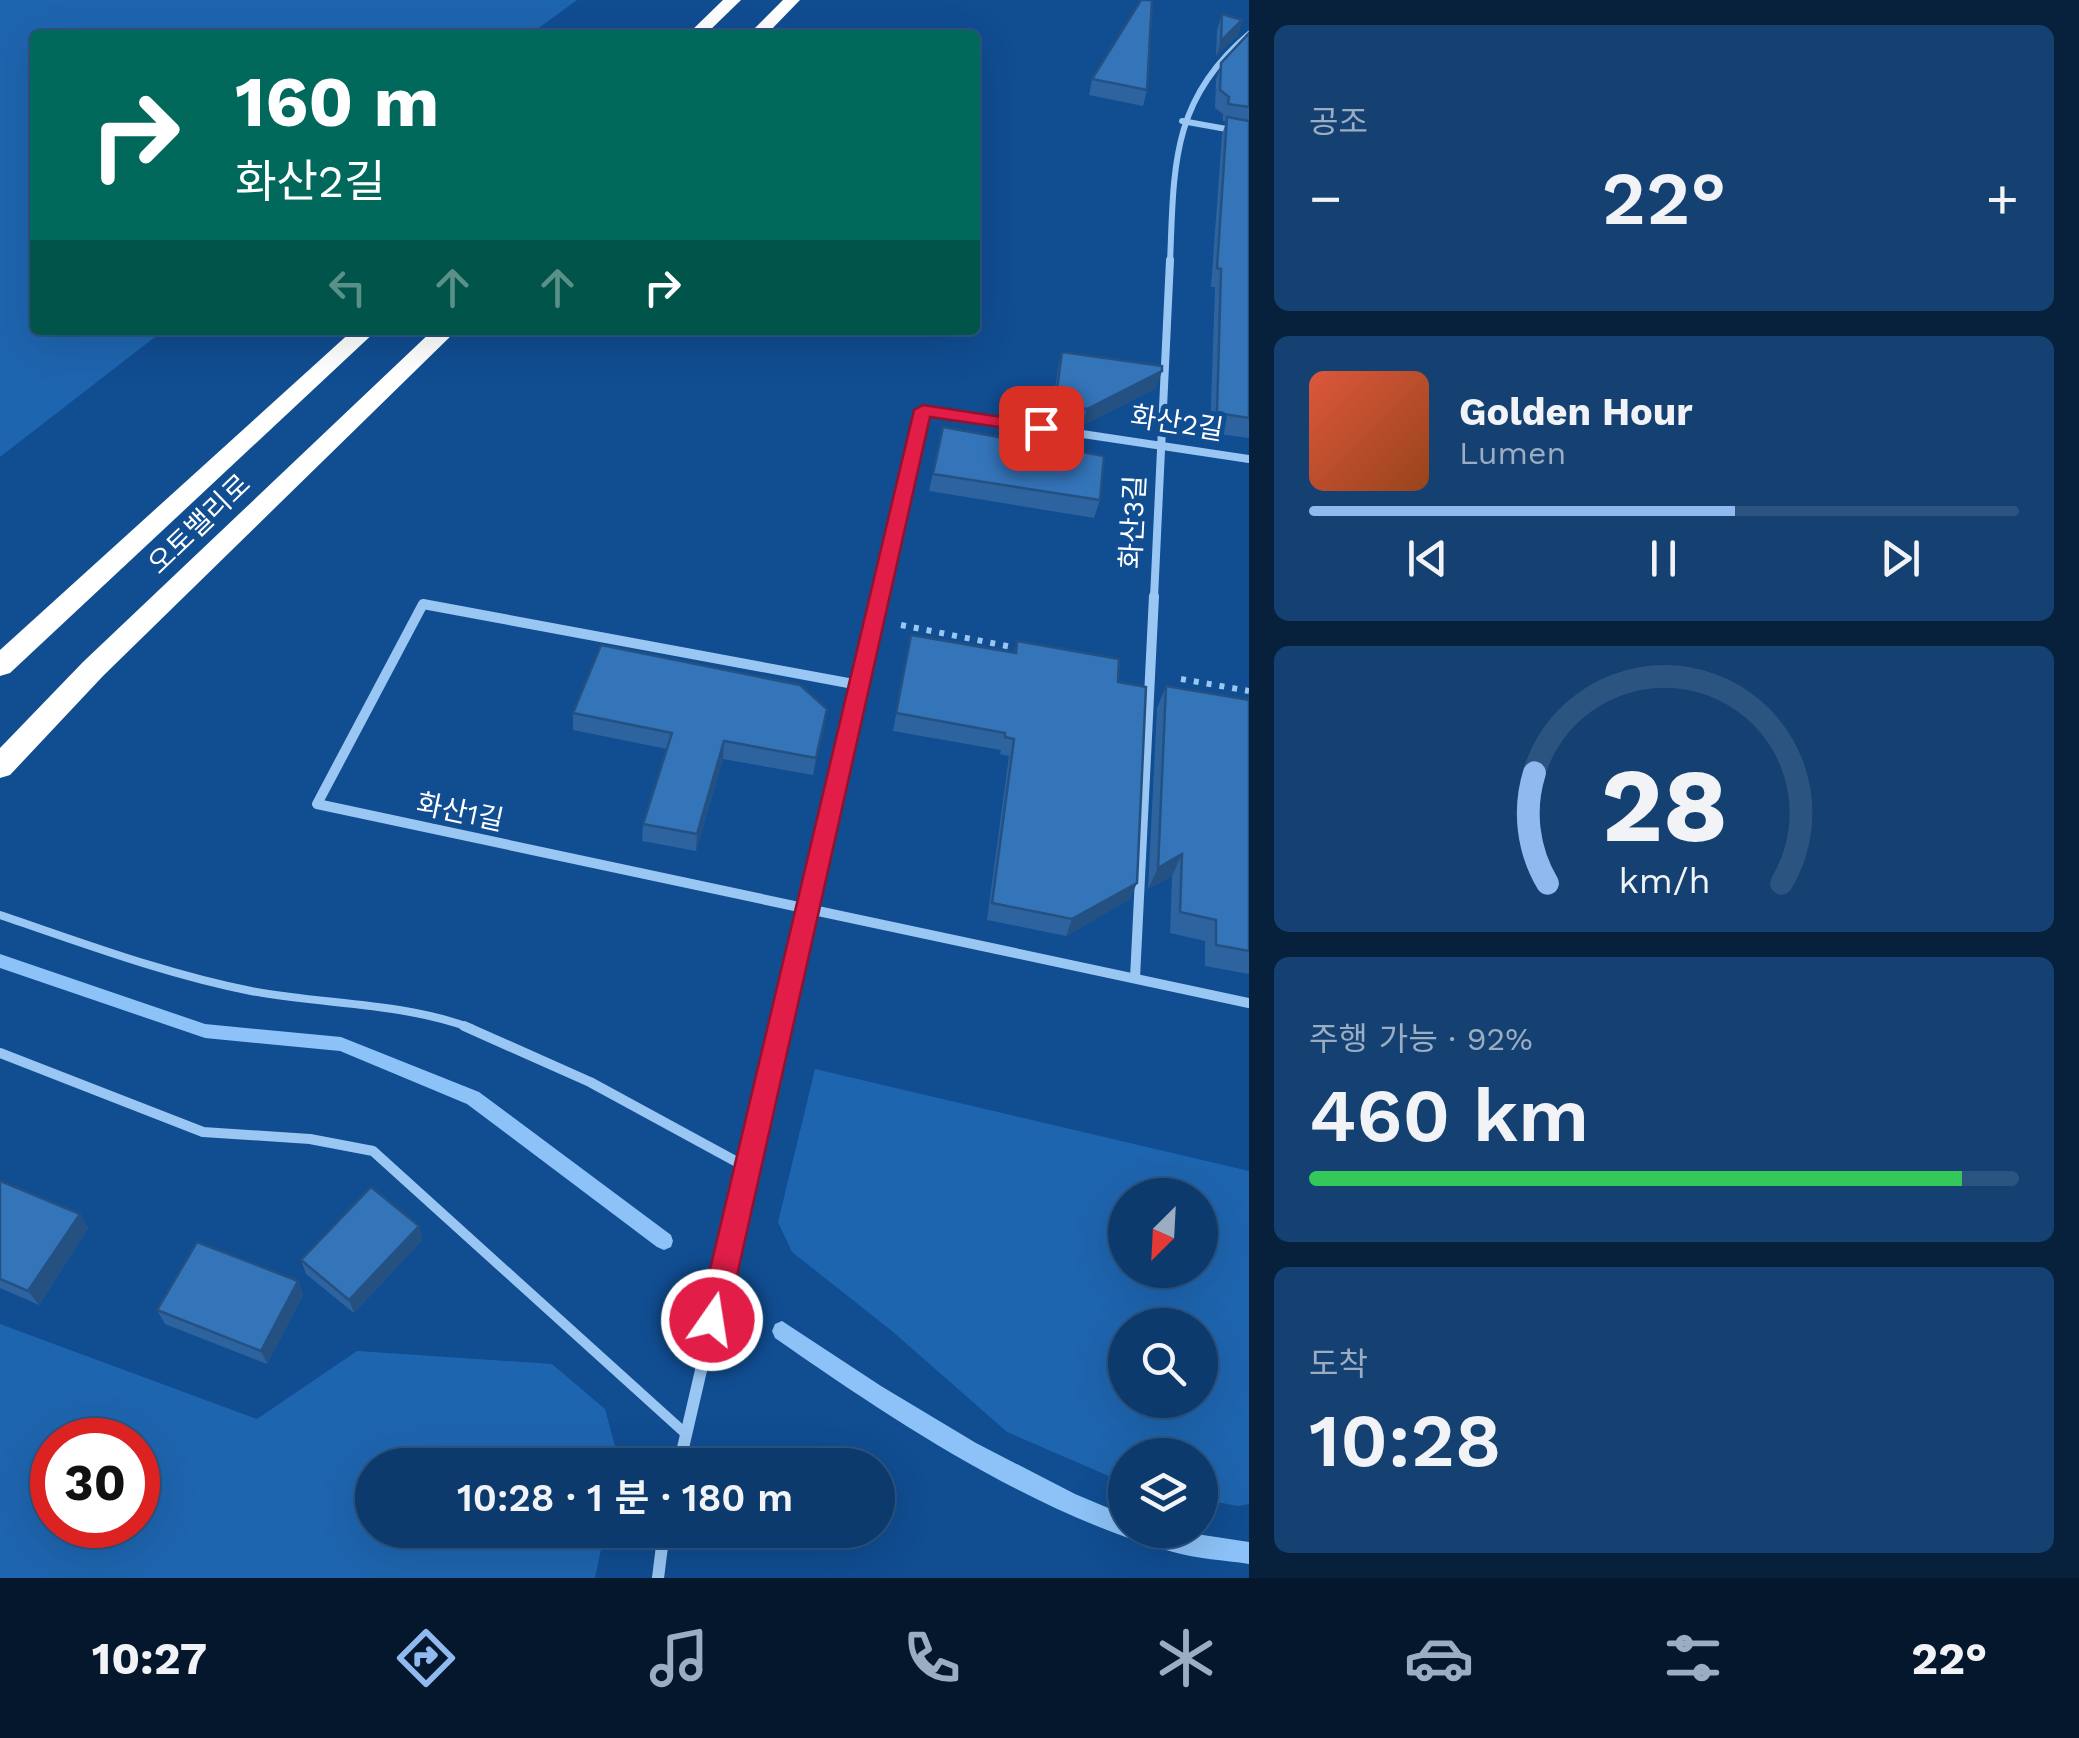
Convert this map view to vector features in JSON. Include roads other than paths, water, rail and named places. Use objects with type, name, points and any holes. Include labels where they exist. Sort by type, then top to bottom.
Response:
[{"type":"highway","points":[[700,30],[733,0]]},
{"type":"highway","points":[[761,30],[792,0]]},
{"type":"highway","name":"오토밸리로","points":[[0,666],[361,335]]},
{"type":"highway","name":"오토밸리로","points":[[0,767],[92,668],[441,335]]},
{"type":"street","name":"화산3길","points":[[1134,978],[1171,202],[1182,121],[1198,87],[1216,62],[1249,34]]},
{"type":"street","points":[[1182,121],[1249,133]]},
{"type":"street","name":"화산2길","points":[[683,1448],[923,410],[1249,459]]},
{"type":"street","name":"화산1길","points":[[859,685],[423,604],[317,804],[1249,1002]]},
{"type":"street","points":[[658,1578],[662,1548]]},
{"type":"lane","points":[[0,916],[123,958],[248,991],[382,1004],[430,1014],[516,1048],[748,1168]]},
{"type":"lane","points":[[0,1053],[203,1132],[310,1139],[373,1151],[686,1434]]},
{"type":"waterway","points":[[0,961],[205,1031],[341,1044],[473,1098],[664,1241]]},
{"type":"waterway","points":[[782,1331],[968,1450],[1108,1519]]},
{"type":"waterway","points":[[1213,1548],[1249,1553]]}]
